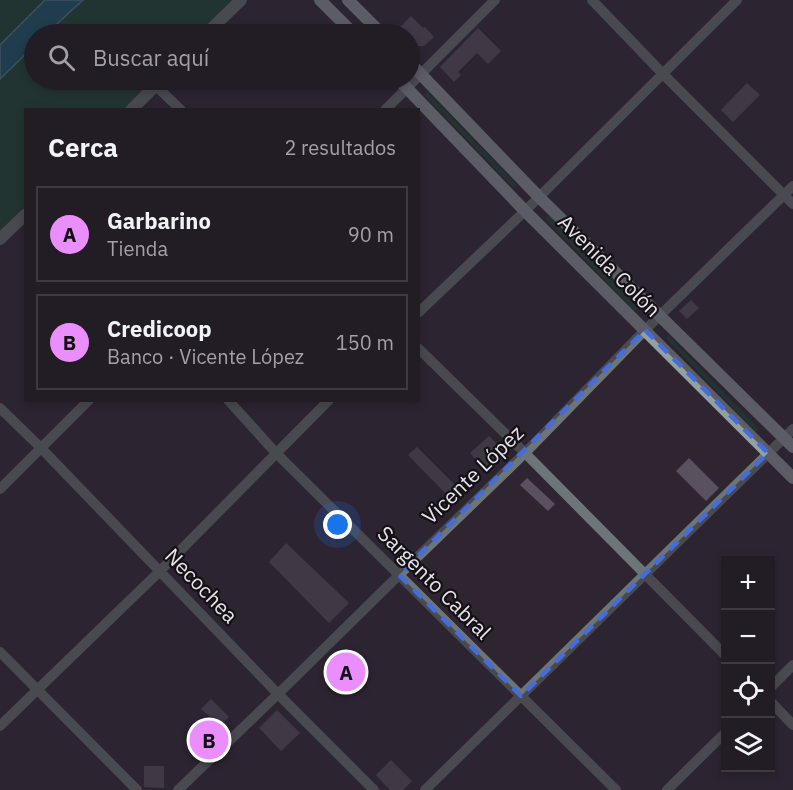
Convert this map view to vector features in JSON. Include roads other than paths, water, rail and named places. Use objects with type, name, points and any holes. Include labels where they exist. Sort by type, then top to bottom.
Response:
[{"type":"main road","points":[[320,0],[344,24]]},
{"type":"main road","points":[[348,0],[372,24]]},
{"type":"main road","name":"Avenida Colón","points":[[420,74],[539,197],[793,447]]},
{"type":"main road","name":"Avenida Colón","points":[[409,90],[525,211],[793,478]]},
{"type":"street","points":[[217,24],[242,0]]},
{"type":"street","points":[[420,74],[495,0]]},
{"type":"street","points":[[592,0],[793,204]]},
{"type":"street","points":[[420,311],[525,211],[737,0]]},
{"type":"street","points":[[133,108],[150,90]]},
{"type":"street","points":[[165,90],[179,108]]},
{"type":"street","points":[[387,108],[399,90]]},
{"type":"street","name":"Vicente López","points":[[178,790],[525,453],[645,330],[793,186]]},
{"type":"street","points":[[0,239],[24,216]]},
{"type":"street","points":[[420,350],[721,651]]},
{"type":"street","points":[[0,489],[87,402]]},
{"type":"street","name":"Sargento Cabral","points":[[230,402],[276,453],[616,790]]},
{"type":"street","points":[[0,726],[160,571],[327,402]]},
{"type":"street","name":"Necochea","points":[[0,408],[374,790]]},
{"type":"street","points":[[425,790],[793,429]]},
{"type":"street","points":[[0,652],[137,790]]},
{"type":"street","points":[[775,684],[793,665]]},
{"type":"street","points":[[775,705],[793,725]]},
{"type":"street","points":[[667,790],[721,737]]},
{"type":"water","points":[[45,0],[83,0],[57,24],[24,24],[24,56],[0,79],[0,45]]},
{"type":"place","name":"Garbarino","points":[[346,672]]},
{"type":"place","name":"Credicoop","points":[[209,740]]}]
